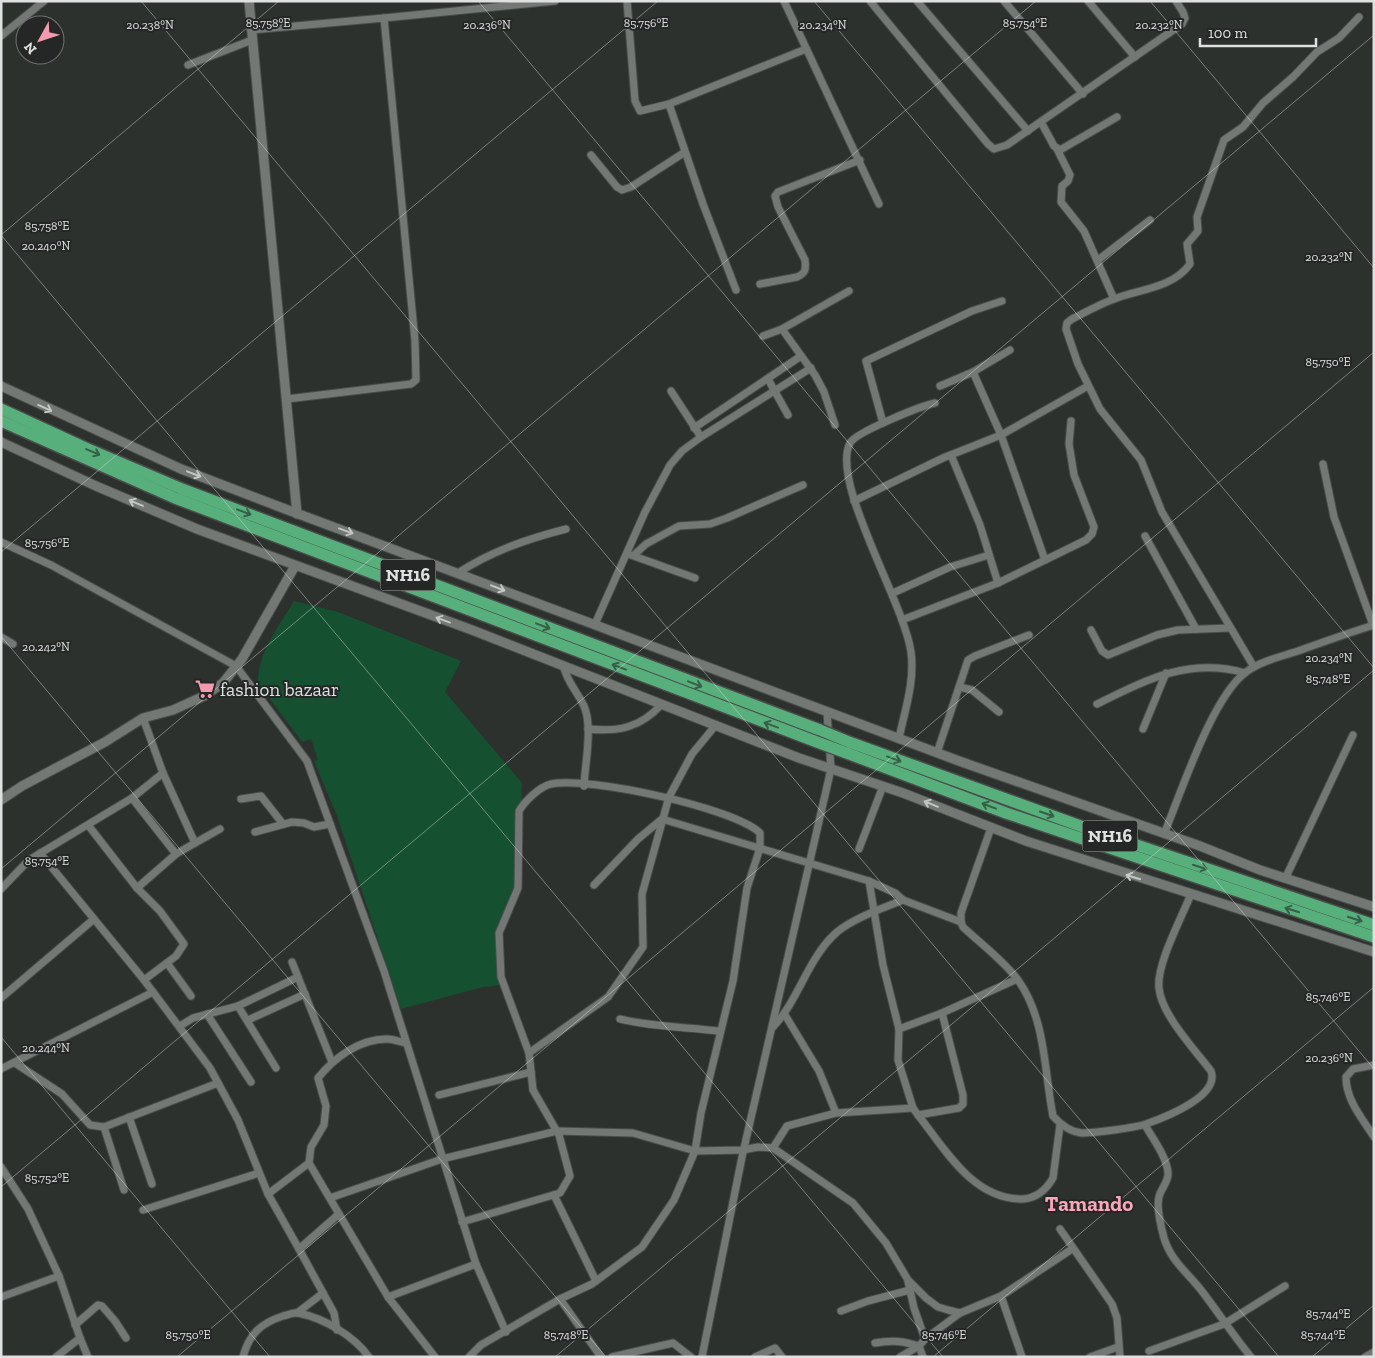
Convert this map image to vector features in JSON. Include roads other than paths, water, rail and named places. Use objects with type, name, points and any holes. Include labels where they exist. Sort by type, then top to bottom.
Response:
[{"type":"highway","name":"NH16","points":[[1,409],[182,489],[846,747],[1006,813],[1374,937]]},
{"type":"highway","name":"NH16","points":[[1,421],[174,498],[818,736]]},
{"type":"highway","name":"NH16","points":[[846,747],[1374,925]]},
{"type":"street","points":[[249,1],[297,514]]},
{"type":"street","points":[[251,30],[555,1]]},
{"type":"street","points":[[627,1],[636,108],[645,112],[806,48]]},
{"type":"street","points":[[784,1],[879,204]]},
{"type":"street","points":[[870,1],[994,149],[1001,148],[1028,131],[1182,24],[1185,18],[1184,12],[1176,1]]},
{"type":"street","points":[[917,1],[1028,131]]},
{"type":"street","points":[[1004,1],[1083,94]]},
{"type":"street","points":[[1088,1],[1136,57]]},
{"type":"street","points":[[1,36],[38,3]]},
{"type":"street","points":[[1254,667],[1229,628],[1162,512],[1141,460],[1109,422],[1088,386],[1069,341],[1067,323],[1114,299],[1156,287],[1183,274],[1190,264],[1186,244],[1198,231],[1198,217],[1224,140],[1243,127],[1263,103],[1293,77],[1317,52],[1339,38],[1359,16]]},
{"type":"street","points":[[287,399],[403,386],[416,380],[415,340],[384,18]]},
{"type":"street","points":[[188,65],[252,40]]},
{"type":"street","points":[[668,104],[736,290]]},
{"type":"street","points":[[1057,149],[1065,148],[1117,116]]},
{"type":"street","points":[[1041,122],[1070,175],[1068,181],[1062,186],[1060,202],[1084,231],[1114,299]]},
{"type":"street","points":[[591,155],[617,187],[622,190],[631,188],[685,152]]},
{"type":"street","points":[[760,284],[797,277],[806,268],[805,260],[778,207],[775,196],[778,192],[860,160]]},
{"type":"street","points":[[1098,260],[1150,220]]},
{"type":"street","points":[[763,336],[782,329],[848,290]]},
{"type":"street","points":[[884,423],[866,361],[972,311],[1002,301]]},
{"type":"street","points":[[782,329],[811,368],[824,392],[835,425]]},
{"type":"street","points":[[940,386],[973,372],[1010,350]]},
{"type":"street","points":[[694,428],[801,356]]},
{"type":"street","points":[[595,624],[644,512],[670,465],[682,451],[701,437],[811,368]]},
{"type":"street","points":[[973,372],[1001,435],[1045,560]]},
{"type":"street","points":[[768,379],[776,390],[788,415]]},
{"type":"street","points":[[1,386],[182,469],[297,514],[937,753],[1286,879],[1374,907]]},
{"type":"street","points":[[854,501],[951,455],[1001,435],[1088,386]]},
{"type":"street","points":[[671,391],[701,437]]},
{"type":"street","points":[[899,738],[909,693],[912,667],[911,650],[893,593],[854,501],[847,466],[848,448],[851,440],[884,423],[935,403]]},
{"type":"street","points":[[902,620],[998,584],[1086,540],[1092,534],[1094,527],[1074,476],[1070,444],[1071,421]]},
{"type":"street","points":[[1,442],[96,486],[295,566],[472,630],[564,668],[715,726],[1097,865],[1374,952]]},
{"type":"street","points":[[951,455],[980,525],[998,584]]},
{"type":"street","points":[[1164,834],[1206,732],[1226,694],[1245,673],[1254,667],[1374,625],[1334,517],[1323,464]]},
{"type":"street","points":[[634,555],[646,544],[679,526],[710,524],[803,485]]},
{"type":"street","points":[[458,573],[475,562],[519,541],[566,529]]},
{"type":"street","points":[[1146,536],[1196,629]]},
{"type":"street","points":[[1,542],[52,564],[236,666],[306,761],[384,970],[476,1264],[506,1332]]},
{"type":"street","points":[[626,553],[695,578]]},
{"type":"street","points":[[893,593],[950,567],[989,555]]},
{"type":"street","points":[[1,800],[22,786],[105,742],[143,718],[173,710],[204,696],[223,683],[236,666],[295,566]]},
{"type":"street","points":[[1091,630],[1102,651],[1108,655],[1157,635],[1196,629],[1229,628]]},
{"type":"street","points":[[937,753],[968,660],[1029,635]]},
{"type":"street","points":[[1,637],[13,644]]},
{"type":"street","points":[[564,668],[567,679],[583,705],[588,729],[584,786]]},
{"type":"street","points":[[1097,704],[1166,673],[1204,668],[1229,669],[1245,673]]},
{"type":"street","points":[[1144,729],[1166,673]]},
{"type":"street","points":[[959,687],[972,690],[999,712]]},
{"type":"street","points":[[588,729],[606,731],[630,728],[653,714],[661,705]]},
{"type":"street","points":[[702,1357],[743,1150],[773,1028],[831,769],[828,712]]},
{"type":"street","points":[[143,718],[163,774],[195,843]]},
{"type":"street","points":[[529,1053],[608,997],[643,947],[642,894],[662,818],[669,797],[692,754],[715,726]]},
{"type":"street","points":[[1286,879],[1353,735]]},
{"type":"street","points":[[1,889],[29,860],[132,798],[163,774]]},
{"type":"street","points":[[462,1222],[560,1193],[570,1176],[557,1131],[533,1090],[529,1053],[501,977],[499,933],[518,888],[519,811],[524,803],[550,784],[612,787],[669,797],[755,828],[760,834],[760,848],[748,888],[733,981],[719,1032],[701,1113],[695,1151],[674,1200],[642,1247],[596,1281],[560,1299],[482,1345],[469,1357]]},
{"type":"street","points":[[859,849],[883,786]]},
{"type":"street","points":[[241,799],[261,796],[283,824]]},
{"type":"street","points":[[132,798],[176,854]]},
{"type":"street","points":[[662,818],[869,881],[895,893],[903,900],[961,922]]},
{"type":"street","points":[[594,885],[638,838],[662,818]]},
{"type":"street","points":[[255,832],[298,822],[317,827],[330,824]]},
{"type":"street","points":[[88,825],[137,888],[184,941],[184,948],[144,980]]},
{"type":"street","points":[[991,828],[961,922],[963,927],[1017,979],[1027,995],[1043,1042],[1053,1116],[1060,1124],[1082,1133],[1144,1125],[1166,1116],[1207,1092],[1214,1078],[1211,1071],[1170,1015],[1158,988],[1160,969],[1191,894]]},
{"type":"street","points":[[137,888],[176,854],[220,829]]},
{"type":"street","points":[[40,853],[180,1026],[218,1083],[238,1120],[268,1194],[334,1313],[337,1330]]},
{"type":"street","points":[[869,881],[883,965],[899,1028],[898,1060],[911,1094],[913,1108],[918,1115],[959,1167],[979,1186],[1009,1199],[1030,1198],[1042,1193],[1049,1185],[1053,1178],[1060,1124]]},
{"type":"street","points":[[773,1028],[785,1014],[827,942],[838,931],[874,912],[903,900]]},
{"type":"street","points":[[1,986],[4,996],[94,919]]},
{"type":"street","points":[[167,962],[191,996]]},
{"type":"street","points":[[292,962],[332,1062]]},
{"type":"street","points":[[180,1026],[193,1018],[238,1006],[298,977]]},
{"type":"street","points":[[899,1028],[942,1012],[1017,979]]},
{"type":"street","points":[[3,1066],[16,1063],[37,1049],[153,992]]},
{"type":"street","points":[[248,1020],[304,994]]},
{"type":"street","points":[[238,1006],[276,1068]]},
{"type":"street","points":[[918,1115],[958,1108],[963,1104],[963,1095],[942,1012]]},
{"type":"street","points":[[207,1014],[250,1082]]},
{"type":"street","points":[[785,1014],[819,1071],[836,1113]]},
{"type":"street","points":[[620,1019],[641,1024],[668,1025],[719,1032]]},
{"type":"street","points":[[406,1043],[387,1039],[357,1046],[332,1062],[318,1078],[326,1106],[324,1125],[311,1147],[309,1163],[388,1296],[435,1357]]},
{"type":"street","points":[[16,1063],[62,1094],[90,1124],[96,1127],[104,1127],[218,1083]]},
{"type":"street","points":[[1374,1065],[1352,1069],[1346,1077],[1346,1088],[1352,1103],[1374,1137]]},
{"type":"street","points":[[439,1095],[531,1072]]},
{"type":"street","points":[[773,1148],[787,1126],[836,1113],[913,1108]]},
{"type":"street","points":[[129,1117],[152,1184]]},
{"type":"street","points":[[1144,1125],[1159,1149],[1168,1172],[1167,1181],[1158,1199],[1158,1207],[1164,1238],[1171,1256],[1203,1292],[1224,1324],[1251,1357]]},
{"type":"street","points":[[104,1127],[124,1190]]},
{"type":"street","points":[[330,1198],[442,1158],[557,1131],[633,1133],[695,1151],[743,1150],[758,1147],[773,1148],[854,1203],[886,1243],[908,1280],[938,1307],[960,1313]]},
{"type":"street","points":[[268,1194],[309,1163]]},
{"type":"street","points":[[1,1167],[28,1209],[59,1276],[88,1357]]},
{"type":"street","points":[[143,1210],[259,1173]]},
{"type":"street","points":[[554,1195],[596,1281]]},
{"type":"street","points":[[299,1249],[340,1214]]},
{"type":"street","points":[[1060,1229],[1072,1249],[1112,1304],[1118,1330],[1120,1357]]},
{"type":"street","points":[[900,1357],[919,1346],[925,1339],[960,1313],[1001,1296],[1072,1249]]},
{"type":"street","points":[[388,1296],[476,1264]]},
{"type":"street","points":[[1,1297],[59,1276]]},
{"type":"street","points":[[908,1280],[925,1339]]},
{"type":"street","points":[[1149,1351],[1224,1324],[1285,1286]]},
{"type":"street","points":[[841,1311],[868,1301],[910,1290]]},
{"type":"street","points":[[243,1357],[248,1340],[266,1321],[296,1313],[323,1293]]},
{"type":"street","points":[[1001,1296],[1022,1357]]},
{"type":"street","points":[[560,1299],[601,1357]]},
{"type":"street","points":[[75,1324],[98,1305],[102,1306],[126,1338]]},
{"type":"street","points":[[296,1313],[337,1330],[359,1343],[369,1357]]},
{"type":"street","points":[[56,1357],[80,1338]]},
{"type":"street","points":[[875,1343],[891,1340],[919,1346]]},
{"type":"street","points":[[612,1357],[673,1343],[692,1357]]},
{"type":"street","points":[[919,1346],[923,1357]]},
{"type":"street","points":[[1090,1357],[1118,1347]]},
{"type":"street","points":[[756,1357],[775,1348],[782,1357]]},
{"type":"street","points":[[1365,1357],[1374,1352]]},
{"type":"place","name":"fashion bazaar","points":[[205,689]]},
{"type":"district","name":"Tamando","points":[[1089,1203]]}]
